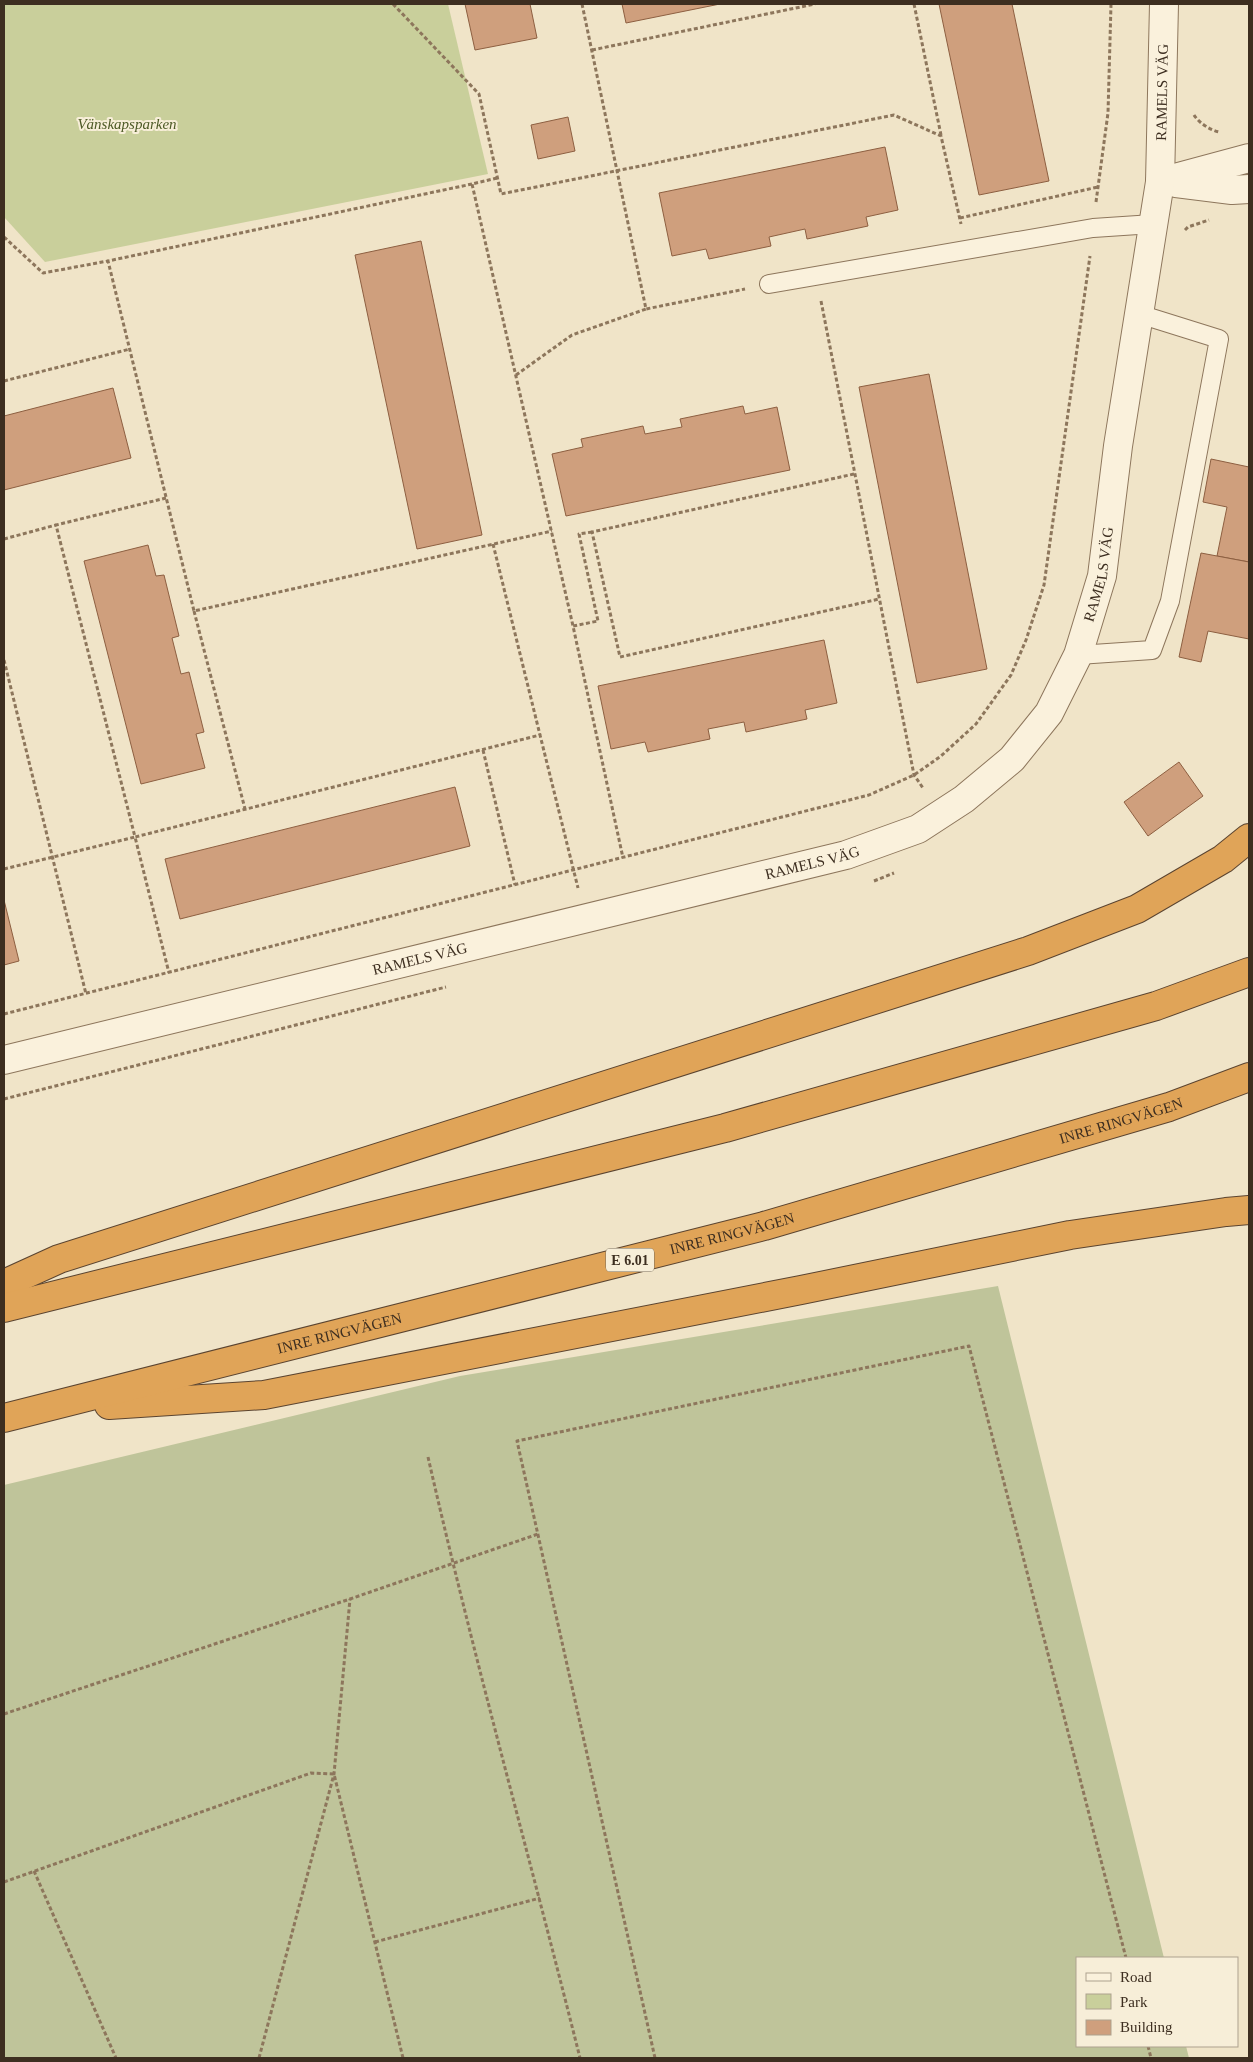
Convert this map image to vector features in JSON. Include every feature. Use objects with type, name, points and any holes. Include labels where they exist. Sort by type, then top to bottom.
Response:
[{"type":"highway","points":[[4,1284],[59,1258],[1028,951],[1137,909],[1223,859],[1249,838]]},
{"type":"highway","points":[[4,1308],[724,1128],[1156,1006],[1249,972]]},
{"type":"highway","name":"INRE RINGVÄGEN","points":[[4,1418],[764,1226],[1169,1107],[1249,1077]]},
{"type":"highway","points":[[40,1409],[264,1394],[801,1290],[1070,1235],[1249,1210]]},
{"type":"street","name":"RAMELS VÄG","points":[[4,1060],[846,855],[918,829],[964,799],[1012,759],[1049,713],[1078,655],[1102,576],[1118,446],[1160,182],[1164,4]]},
{"type":"street","points":[[1160,182],[1249,158]]},
{"type":"street","points":[[1160,182],[1232,190],[1249,189]]},
{"type":"lane","points":[[769,284],[1093,228],[1153,224]]},
{"type":"lane","points":[[1078,655],[1152,650],[1170,601],[1219,339],[1139,314]]},
{"type":"path","points":[[393,4],[479,94],[501,194],[894,115],[941,136]]},
{"type":"path","points":[[582,4],[646,309]]},
{"type":"path","points":[[592,50],[815,4]]},
{"type":"path","points":[[914,4],[967,250]]},
{"type":"path","points":[[4,1014],[870,795],[914,775],[941,756],[976,724],[1010,675],[1026,640],[1044,585],[1108,113],[1111,4]]},
{"type":"path","points":[[4,237],[43,273],[108,261],[497,178]]},
{"type":"path","points":[[472,184],[552,531],[623,858]]},
{"type":"path","points":[[960,218],[1098,187]]},
{"type":"path","points":[[1182,233],[1188,227],[1216,219]]},
{"type":"path","points":[[108,261],[245,809]]},
{"type":"path","points":[[816,276],[914,775],[940,815]]},
{"type":"path","points":[[516,375],[572,335],[646,309],[769,284]]},
{"type":"path","points":[[4,380],[130,350]]},
{"type":"path","points":[[573,626],[598,621],[579,534],[854,474]]},
{"type":"path","points":[[4,539],[166,498]]},
{"type":"path","points":[[56,525],[169,972]]},
{"type":"path","points":[[194,611],[552,531]]},
{"type":"path","points":[[592,532],[620,657],[879,599]]},
{"type":"path","points":[[493,544],[586,918]]},
{"type":"path","points":[[4,660],[86,994]]},
{"type":"path","points":[[4,869],[540,736]]},
{"type":"path","points":[[483,750],[515,885]]},
{"type":"path","points":[[873,881],[899,871]]},
{"type":"path","points":[[4,1098],[454,985]]},
{"type":"path","points":[[655,2058],[517,1441],[969,1346],[1126,1957]]},
{"type":"path","points":[[428,1457],[452,1564],[580,2058]]},
{"type":"path","points":[[4,1714],[350,1599],[538,1534]]},
{"type":"path","points":[[259,2058],[334,1774],[350,1599]]},
{"type":"path","points":[[4,1882],[311,1773],[334,1774]]},
{"type":"path","points":[[334,1774],[403,2058]]},
{"type":"path","points":[[34,1871],[116,2058]]},
{"type":"path","points":[[375,1942],[540,1898]]},
{"type":"green space","name":"Vänskapsparken","points":[[4,4],[448,4],[488,174],[45,262],[4,217]]},
{"type":"green space","points":[[998,1286],[1164,1957],[1076,1957],[1076,2047],[1186,2047],[1189,2058],[4,2058],[4,1485],[460,1376]]},
{"type":"building","points":[[465,4],[530,4],[537,38],[475,50]]},
{"type":"building","points":[[622,4],[720,4],[626,23]]},
{"type":"building","points":[[939,4],[1012,4],[1049,181],[979,195]]},
{"type":"building","points":[[568,117],[575,151],[538,159],[531,125]]},
{"type":"building","points":[[885,147],[898,210],[866,217],[868,226],[807,239],[805,229],[769,237],[771,246],[709,259],[706,249],[672,256],[659,193]]},
{"type":"building","points":[[421,241],[482,535],[417,549],[355,255]]},
{"type":"building","points":[[929,374],[987,669],[917,683],[859,387]]},
{"type":"building","points":[[113,388],[131,458],[4,490],[4,416]]},
{"type":"building","points":[[743,406],[745,414],[777,407],[790,470],[566,516],[552,454],[583,447],[581,439],[643,426],[645,434],[682,427],[680,419]]},
{"type":"building","points":[[1211,459],[1249,467],[1249,562],[1217,556],[1227,507],[1203,502]]},
{"type":"building","points":[[148,545],[156,576],[164,575],[179,636],[172,638],[181,674],[189,672],[204,732],[196,734],[205,768],[141,784],[84,561]]},
{"type":"building","points":[[1201,553],[1249,562],[1249,639],[1208,631],[1201,662],[1179,657]]},
{"type":"building","points":[[824,640],[837,703],[805,710],[807,719],[746,732],[744,722],[708,729],[710,739],[648,752],[645,742],[611,749],[598,686]]},
{"type":"building","points":[[1179,762],[1203,796],[1148,836],[1124,802]]},
{"type":"building","points":[[455,787],[470,846],[180,919],[165,859]]},
{"type":"building","points":[[4,900],[19,961],[4,965]]}]
